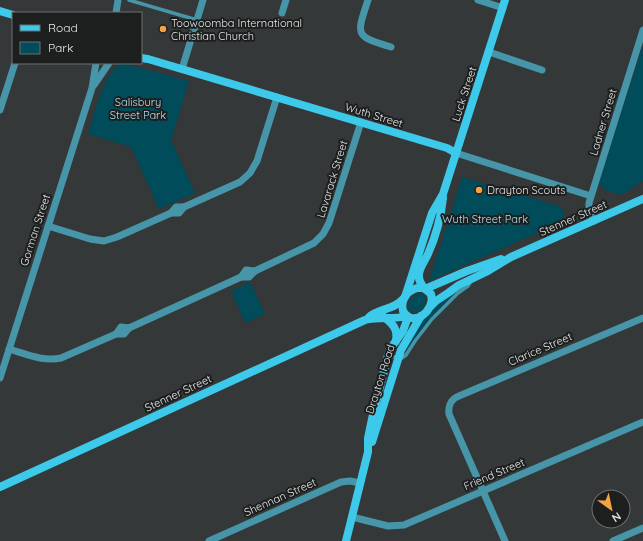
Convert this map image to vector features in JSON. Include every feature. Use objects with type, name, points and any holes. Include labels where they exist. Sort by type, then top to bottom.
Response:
[{"type":"main road","name":"Luck Street","points":[[425,288],[420,281],[419,272],[433,240],[441,213],[443,194],[504,4]]},
{"type":"main road","points":[[0,11],[12,15]]},
{"type":"main road","name":"Wuth Street","points":[[143,57],[361,122],[451,150],[456,153]]},
{"type":"main road","name":"Luck Street","points":[[405,297],[432,213],[443,194]]},
{"type":"main road","name":"Stenner Street","points":[[430,307],[439,298],[448,294],[459,285],[486,272],[511,257],[643,199]]},
{"type":"main road","name":"Stenner Street","points":[[425,288],[499,259],[511,257]]},
{"type":"main road","points":[[425,288],[431,294],[432,298],[428,311],[421,316],[413,318],[407,317],[402,308],[405,297],[414,289],[425,288]]},
{"type":"main road","name":"Stenner Street","points":[[0,487],[365,320],[377,312],[395,306],[405,297]]},
{"type":"main road","name":"Drayton Road","points":[[346,541],[368,452],[398,358],[404,343],[421,316]]},
{"type":"main road","points":[[384,317],[391,322],[396,329],[396,341]]},
{"type":"main road","name":"Stenner Street","points":[[365,320],[384,317],[407,317]]},
{"type":"main road","name":"Drayton Road","points":[[368,452],[368,438],[388,355],[404,331],[407,317]]},
{"type":"street","points":[[182,69],[203,0]]},
{"type":"street","points":[[282,13],[286,0]]},
{"type":"street","points":[[368,0],[360,22],[362,36],[368,40],[391,47]]},
{"type":"street","points":[[478,0],[504,4]]},
{"type":"street","name":"Ladner Street","points":[[594,221],[589,210],[589,203],[643,30]]},
{"type":"street","points":[[489,52],[542,70]]},
{"type":"street","points":[[0,110],[15,64]]},
{"type":"street","name":"Gorman Street","points":[[0,378],[92,88],[96,64]]},
{"type":"street","name":"Gorman Street","points":[[92,88],[108,64]]},
{"type":"street","points":[[48,226],[90,239],[104,241],[117,237],[171,213],[179,213],[184,207],[240,182],[250,173],[257,161],[277,97]]},
{"type":"street","name":"Lavarack Street","points":[[9,349],[43,359],[54,360],[67,356],[116,334],[121,328],[129,328],[241,277],[246,270],[254,270],[309,246],[323,234],[330,223],[361,122]]},
{"type":"street","name":"Wuth Street","points":[[456,153],[591,196]]},
{"type":"street","name":"Clarice Street","points":[[483,490],[449,414],[449,405],[453,399],[643,318]]},
{"type":"street","name":"Friend Street","points":[[352,517],[388,526],[399,526],[643,422]]},
{"type":"street","name":"Shennan Street","points":[[209,541],[341,482],[350,481],[360,483]]},
{"type":"street","points":[[483,490],[505,541]]},
{"type":"street","points":[[613,541],[643,528]]},
{"type":"lane","points":[[129,0],[197,20]]},
{"type":"lane","points":[[388,355],[402,358],[406,355],[432,319],[454,297],[471,283],[471,279],[467,271]]},
{"type":"green space","points":[[643,45],[643,181],[621,195],[603,189],[599,182]]},
{"type":"green space","name":"Salisbury Street Park","points":[[120,64],[126,64],[189,81],[171,140],[195,193],[159,209],[131,147],[88,134],[96,106],[104,86],[114,69]]},
{"type":"green space","name":"Wuth Street Park","points":[[462,177],[559,206],[563,211],[564,217],[560,223],[429,281]]},
{"type":"green space","points":[[250,282],[265,314],[245,323],[231,291]]},
{"type":"green space","points":[[455,290],[456,292],[431,318],[405,352],[403,350],[422,321],[434,308]]},
{"type":"green space","points":[[421,293],[426,297],[424,306],[417,312],[410,311],[408,307],[410,299],[416,294]]},
{"type":"place","name":"Toowoomba International Christian Church","points":[[163,29]]},
{"type":"place","name":"Drayton Scouts","points":[[479,190]]}]
